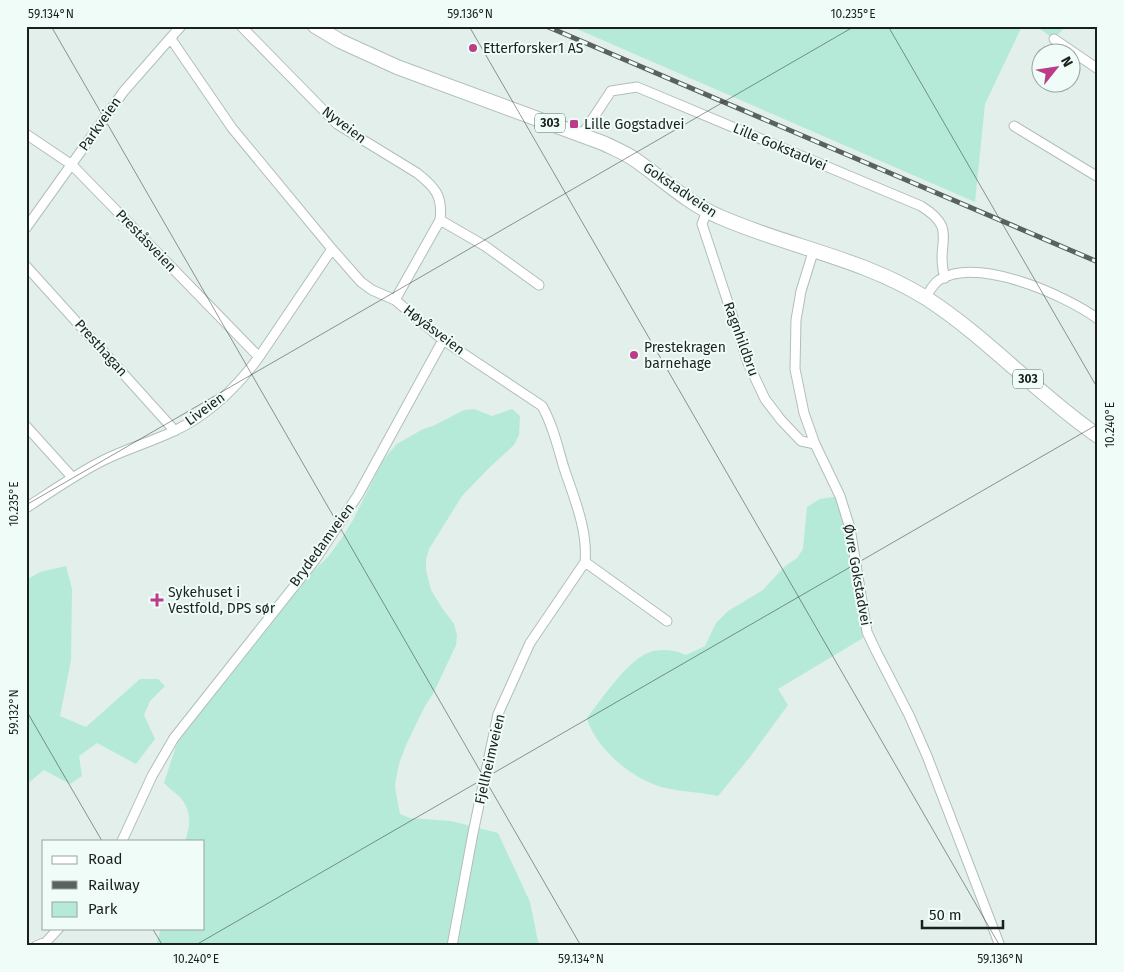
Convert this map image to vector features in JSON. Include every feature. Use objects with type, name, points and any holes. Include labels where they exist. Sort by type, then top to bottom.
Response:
[{"type":"main road","name":"Gokstadveien","points":[[315,26],[348,45],[397,67],[603,143],[632,158],[707,211],[744,227],[814,249],[877,272],[925,298],[959,321],[1058,406],[1098,436]]},
{"type":"street","name":"Parkveien","points":[[26,228],[124,91],[181,26]]},
{"type":"street","name":"Nyveien","points":[[241,26],[337,124],[427,181],[441,202],[440,220]]},
{"type":"street","name":"Høyåsveien","points":[[171,39],[232,128],[361,282],[372,290],[395,300],[443,340],[542,406],[558,447],[583,529],[586,549],[585,562]]},
{"type":"street","points":[[1054,39],[1098,69]]},
{"type":"street","name":"Lille Gokstadvei","points":[[582,135],[611,91],[637,87],[921,206],[942,223],[944,230],[941,256],[945,278]]},
{"type":"street","points":[[1014,126],[1098,177]]},
{"type":"street","name":"Preståsveien","points":[[26,134],[72,164],[260,357]]},
{"type":"street","name":"Ragnhildbru","points":[[707,211],[702,224],[748,363],[765,399],[781,420],[801,441],[816,444]]},
{"type":"street","points":[[395,300],[440,220],[485,246],[539,285]]},
{"type":"street","name":"Liveien","points":[[26,508],[72,476],[198,418],[231,391],[260,357],[332,249]]},
{"type":"street","name":"Øvre Gokstadvei","points":[[814,249],[801,291],[796,320],[795,369],[804,413],[840,496],[850,528],[867,632],[909,716],[926,756],[1000,946]]},
{"type":"street","name":"Presthagan","points":[[26,266],[175,430]]},
{"type":"street","points":[[925,298],[938,280],[956,274],[971,273],[1002,277],[1045,289],[1098,318]]},
{"type":"street","name":"Brydedamveien","points":[[122,840],[152,776],[174,738],[315,560],[358,496],[443,340]]},
{"type":"street","points":[[26,426],[72,476]]},
{"type":"street","points":[[585,562],[667,622]]},
{"type":"street","name":"Fjellheimveien","points":[[452,946],[498,714],[530,643],[585,562]]},
{"type":"street","points":[[36,946],[47,944],[58,930]]},
{"type":"green space","points":[[570,26],[1022,26],[985,104],[975,202]]},
{"type":"green space","points":[[1036,26],[1066,26],[1054,39]]},
{"type":"green space","points":[[474,409],[492,416],[512,409],[520,416],[519,435],[514,445],[462,496],[429,549],[426,559],[426,570],[431,590],[454,624],[457,635],[456,645],[406,745],[399,764],[395,784],[396,793],[400,814],[410,818],[451,821],[498,833],[530,902],[539,946],[156,946],[160,930],[205,930],[205,840],[185,840],[189,823],[188,812],[179,796],[164,783],[177,743],[219,689],[252,641],[303,581],[328,557],[353,520],[383,460],[397,444],[423,429],[464,410]]},
{"type":"green space","points":[[840,496],[859,584],[863,638],[778,689],[788,705],[750,757],[718,796],[665,788],[653,784],[629,771],[607,752],[598,741],[591,730],[587,718],[623,672],[640,657],[657,650],[667,650],[686,655],[705,646],[716,623],[728,611],[763,590],[784,567],[797,558],[803,549],[807,507],[820,499]]},
{"type":"green space","points":[[66,566],[72,589],[71,660],[60,716],[86,727],[140,679],[158,679],[165,686],[150,701],[144,715],[155,739],[136,764],[97,743],[79,756],[82,776],[70,784],[44,770],[26,785],[26,580],[40,572]]},
{"type":"railway","points":[[546,26],[1098,262]]},
{"type":"place","name":"Etterforsker1 AS","points":[[473,48]]},
{"type":"place","name":"Lille Gogstadvei","points":[[574,124]]},
{"type":"place","name":"Prestekragen barnehage","points":[[634,355]]},
{"type":"place","name":"Sykehuset i Vestfold, DPS sør","points":[[157,600]]}]
